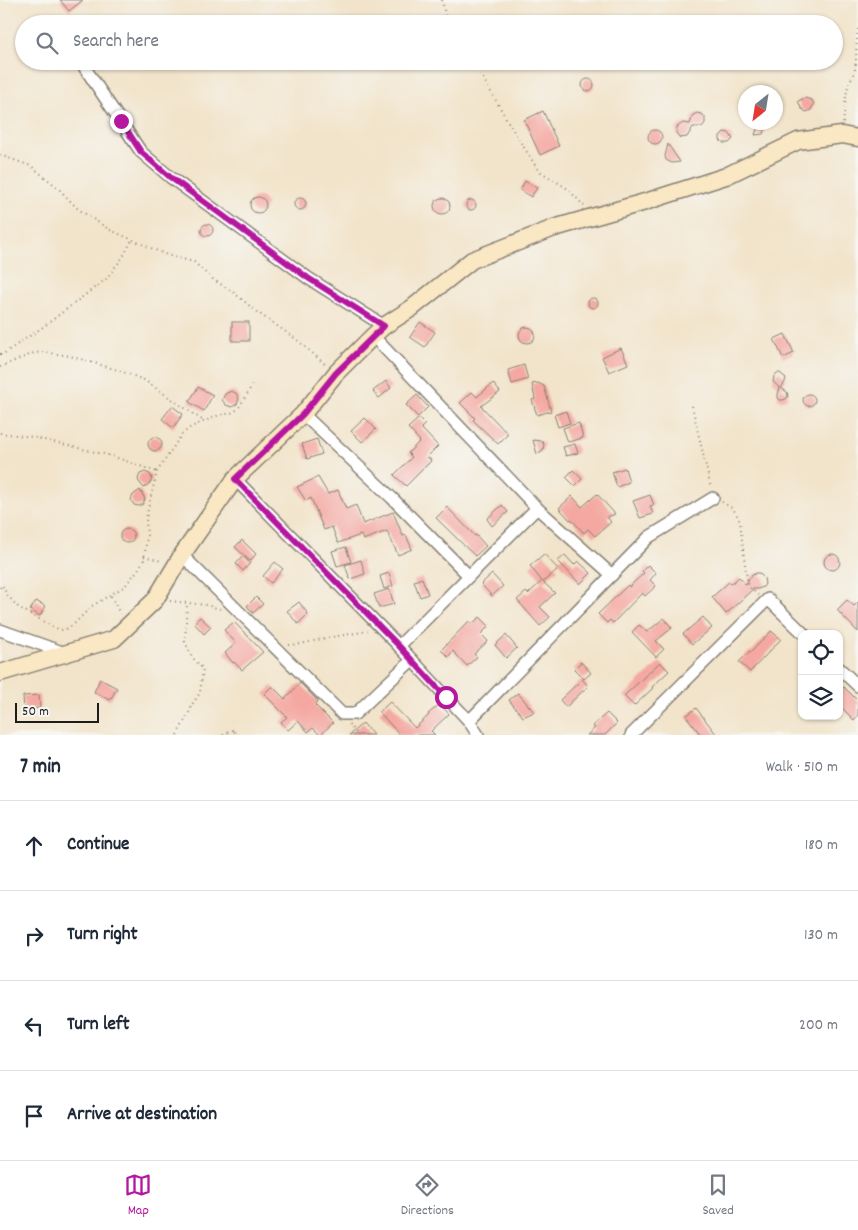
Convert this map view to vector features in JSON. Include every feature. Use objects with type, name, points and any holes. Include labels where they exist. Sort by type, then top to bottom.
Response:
[{"type":"main road","points":[[0,673],[114,639],[155,600],[178,562],[235,479],[303,414],[336,373],[378,331],[412,308],[472,260],[554,228],[726,176],[798,142],[842,135],[858,138]]},
{"type":"street","points":[[86,70],[141,152],[170,177],[378,331],[537,508],[612,575]]},
{"type":"street","points":[[303,414],[392,498],[469,576]]},
{"type":"street","points":[[235,479],[399,646],[470,721],[478,735]]},
{"type":"street","points":[[470,721],[649,537],[713,498]]},
{"type":"street","points":[[399,646],[537,508]]},
{"type":"street","points":[[178,562],[342,714],[355,714],[412,660]]},
{"type":"street","points":[[631,735],[768,599],[800,630]]},
{"type":"street","points":[[0,630],[65,653]]},
{"type":"street","points":[[843,672],[858,686]]},
{"type":"path","points":[[442,0],[445,15]]},
{"type":"path","points":[[842,135],[846,95],[855,71],[858,29]]},
{"type":"path","points":[[478,70],[538,170],[568,189],[594,216]]},
{"type":"path","points":[[0,155],[31,166],[57,187],[78,209],[110,230],[167,255],[194,262],[211,278],[296,339],[336,373]]},
{"type":"path","points":[[0,354],[3,354],[43,327],[106,278],[123,257],[132,240]]},
{"type":"path","points":[[0,367],[34,353],[44,352],[70,356],[144,380],[205,422]]},
{"type":"path","points":[[0,588],[2,585],[8,596],[18,607],[61,630],[73,624],[92,606],[125,586],[144,560],[147,536],[146,519],[157,472],[182,434],[191,427],[238,409],[252,384]]},
{"type":"path","points":[[692,406],[713,498],[732,508],[736,513],[740,522],[749,587],[765,602]]},
{"type":"path","points":[[0,433],[32,437],[112,456],[157,472]]},
{"type":"path","points":[[144,556],[161,561],[178,562]]},
{"type":"path","points":[[111,596],[127,627]]},
{"type":"path","points":[[177,735],[200,693],[203,669],[192,657],[185,642],[187,603]]},
{"type":"path","points":[[223,735],[234,729],[235,735]]},
{"type":"building","points":[[60,0],[83,0],[69,11]]},
{"type":"building","points":[[586,79],[590,79],[594,85],[590,91],[586,91],[582,87],[582,83]]},
{"type":"building","points":[[805,98],[812,100],[814,104],[811,110],[806,112],[801,108],[798,101]]},
{"type":"building","points":[[543,111],[559,146],[540,155],[524,120]]},
{"type":"building","points":[[697,113],[705,117],[705,123],[702,127],[693,127],[687,137],[680,138],[676,133],[677,127],[683,123],[690,124],[693,115]]},
{"type":"building","points":[[655,130],[660,132],[662,137],[660,142],[655,144],[650,142],[648,137],[650,132]]},
{"type":"building","points":[[757,130],[765,130],[763,134],[755,135]]},
{"type":"building","points":[[724,132],[729,133],[733,139],[729,143],[723,143],[720,140],[720,136]]},
{"type":"building","points":[[668,144],[680,162],[672,163],[666,160]]},
{"type":"building","points":[[525,181],[537,188],[531,197],[520,190]]},
{"type":"building","points":[[258,197],[266,205],[258,213],[250,205]]},
{"type":"building","points":[[300,198],[306,204],[300,210],[294,204]]},
{"type":"building","points":[[442,198],[450,206],[442,214],[434,206]]},
{"type":"building","points":[[469,200],[473,200],[476,205],[475,209],[469,210],[466,207],[466,203]]},
{"type":"building","points":[[207,224],[213,230],[207,236],[201,230]]},
{"type":"building","points":[[591,298],[595,298],[598,303],[597,307],[591,308],[588,305],[588,301]]},
{"type":"building","points":[[232,322],[249,322],[249,341],[232,341]]},
{"type":"building","points":[[420,322],[435,332],[425,347],[410,337]]},
{"type":"building","points":[[527,327],[533,329],[535,335],[533,341],[527,343],[521,341],[519,335],[521,329]]},
{"type":"building","points":[[785,334],[794,353],[783,358],[774,339]]},
{"type":"building","points":[[621,348],[628,364],[609,372],[602,357]]},
{"type":"building","points":[[524,365],[528,379],[512,384],[508,370]]},
{"type":"building","points":[[777,373],[786,378],[781,388],[787,392],[788,396],[783,400],[778,398],[780,388],[773,382],[774,376]]},
{"type":"building","points":[[386,381],[391,388],[379,398],[373,391]]},
{"type":"building","points":[[493,383],[500,392],[481,406],[508,434],[498,444],[473,420],[475,418],[460,403],[472,392],[477,397]]},
{"type":"building","points":[[538,383],[544,386],[551,411],[537,415],[532,400],[535,399],[532,384]]},
{"type":"building","points":[[198,387],[213,395],[204,411],[189,402]]},
{"type":"building","points":[[231,391],[236,393],[239,399],[237,404],[232,407],[226,405],[222,400],[225,394]]},
{"type":"building","points":[[807,394],[811,394],[815,400],[811,406],[807,406],[803,402],[803,398]]},
{"type":"building","points":[[417,395],[428,407],[418,417],[406,405]]},
{"type":"building","points":[[172,406],[183,414],[173,428],[162,419]]},
{"type":"building","points":[[566,411],[570,423],[558,427],[554,415]]},
{"type":"building","points":[[365,418],[376,429],[362,442],[351,431]]},
{"type":"building","points":[[419,418],[425,424],[421,428],[438,446],[427,457],[431,460],[430,462],[406,486],[394,475],[412,457],[408,453],[420,441],[408,428]]},
{"type":"building","points":[[579,423],[583,438],[568,442],[563,428]]},
{"type":"building","points":[[152,437],[158,437],[162,444],[158,451],[152,451],[148,447],[148,441]]},
{"type":"building","points":[[317,439],[322,454],[307,459],[302,444]]},
{"type":"building","points":[[533,440],[541,441],[544,444],[543,450],[537,454]]},
{"type":"building","points":[[575,444],[578,453],[566,456],[563,447]]},
{"type":"building","points":[[625,468],[629,482],[617,487],[612,472]]},
{"type":"building","points":[[573,470],[582,479],[575,486],[566,477]]},
{"type":"building","points":[[145,472],[150,474],[152,479],[144,488],[138,479],[140,474]]},
{"type":"building","points":[[318,477],[328,494],[338,490],[346,509],[356,505],[363,524],[393,512],[403,536],[406,535],[412,549],[398,555],[387,531],[363,540],[361,535],[338,543],[332,527],[324,530],[311,498],[306,501],[297,487]]},
{"type":"building","points":[[140,490],[145,499],[143,504],[139,506],[134,505],[131,500],[133,495]]},
{"type":"building","points":[[597,494],[615,514],[607,517],[611,522],[595,536],[588,529],[584,533],[559,508],[572,496],[582,507]]},
{"type":"building","points":[[650,495],[654,505],[650,506],[653,514],[640,518],[633,501]]},
{"type":"building","points":[[502,505],[508,512],[492,526],[487,519]]},
{"type":"building","points":[[447,507],[486,546],[475,556],[436,518]]},
{"type":"building","points":[[127,529],[132,531],[134,536],[132,541],[127,543],[122,541],[120,536],[122,531]]},
{"type":"building","points":[[242,540],[256,554],[250,561],[235,547]]},
{"type":"building","points":[[346,547],[351,562],[337,566],[332,551]]},
{"type":"building","points":[[544,554],[558,569],[543,582],[555,593],[540,607],[550,617],[540,626],[517,600],[526,592],[528,594],[542,581],[530,566]]},
{"type":"building","points":[[832,554],[838,556],[840,562],[838,568],[832,570],[826,568],[824,562],[826,556]]},
{"type":"building","points":[[565,555],[574,565],[578,561],[591,573],[580,584],[558,561]]},
{"type":"building","points":[[243,556],[250,563],[243,571],[236,564]]},
{"type":"building","points":[[361,560],[365,574],[350,579],[345,565]]},
{"type":"building","points":[[275,562],[283,569],[271,583],[263,576]]},
{"type":"building","points":[[648,565],[656,573],[650,580],[656,586],[645,596],[642,593],[613,623],[610,620],[607,623],[598,614],[628,585],[629,587],[644,573],[642,571]]},
{"type":"building","points":[[389,573],[393,586],[384,589],[380,576]]},
{"type":"building","points":[[759,573],[764,578],[765,584],[763,587],[753,589],[726,614],[712,597],[729,582],[731,584],[739,577],[746,585],[751,576]]},
{"type":"building","points":[[492,574],[503,586],[492,596],[481,584]]},
{"type":"building","points":[[422,578],[428,594],[420,597],[414,581]]},
{"type":"building","points":[[389,589],[394,604],[379,608],[374,594]]},
{"type":"building","points":[[256,597],[263,604],[253,613],[247,606]]},
{"type":"building","points":[[847,600],[854,606],[858,602],[858,632],[837,610]]},
{"type":"building","points":[[36,601],[45,606],[40,616],[30,610]]},
{"type":"building","points":[[299,602],[308,614],[298,624],[287,611]]},
{"type":"building","points":[[200,617],[211,627],[204,634],[194,623]]},
{"type":"building","points":[[480,617],[489,626],[481,634],[488,641],[474,654],[477,657],[467,666],[453,651],[448,657],[441,650],[469,621],[472,624]]},
{"type":"building","points":[[703,617],[712,628],[692,644],[683,634]]},
{"type":"building","points":[[664,618],[672,628],[656,641],[664,649],[656,657],[632,632],[639,625],[647,632]]},
{"type":"building","points":[[234,622],[263,652],[242,670],[225,653],[236,643],[224,630]]},
{"type":"building","points":[[771,631],[781,639],[750,672],[739,662]]},
{"type":"building","points":[[506,635],[517,648],[506,658],[495,645]]},
{"type":"building","points":[[581,662],[591,673],[584,679],[574,669]]},
{"type":"building","points":[[660,662],[669,671],[634,706],[624,696]]},
{"type":"building","points":[[100,679],[117,688],[110,700],[94,692]]},
{"type":"building","points":[[582,679],[588,686],[566,707],[560,700]]},
{"type":"building","points":[[300,683],[318,701],[315,705],[333,723],[320,735],[313,728],[308,732],[298,721],[288,730],[281,722],[287,717],[264,694],[272,686],[285,699]]},
{"type":"building","points":[[843,688],[858,701],[858,715],[854,720],[843,709]]},
{"type":"building","points":[[518,693],[534,712],[523,717],[509,700]]},
{"type":"building","points":[[39,695],[40,708],[24,710],[23,696]]},
{"type":"building","points":[[390,702],[415,728],[440,704],[449,714],[431,731],[435,735],[400,735],[379,712]]},
{"type":"building","points":[[696,708],[717,735],[701,735],[686,716]]},
{"type":"building","points":[[607,713],[617,723],[605,735],[587,735],[595,728],[592,726]]},
{"type":"building","points":[[363,723],[373,735],[349,735]]},
{"type":"route","points":[[121,121],[141,152],[170,177],[308,278],[384,326],[336,373],[303,414],[235,479],[399,646],[446,697]]}]
